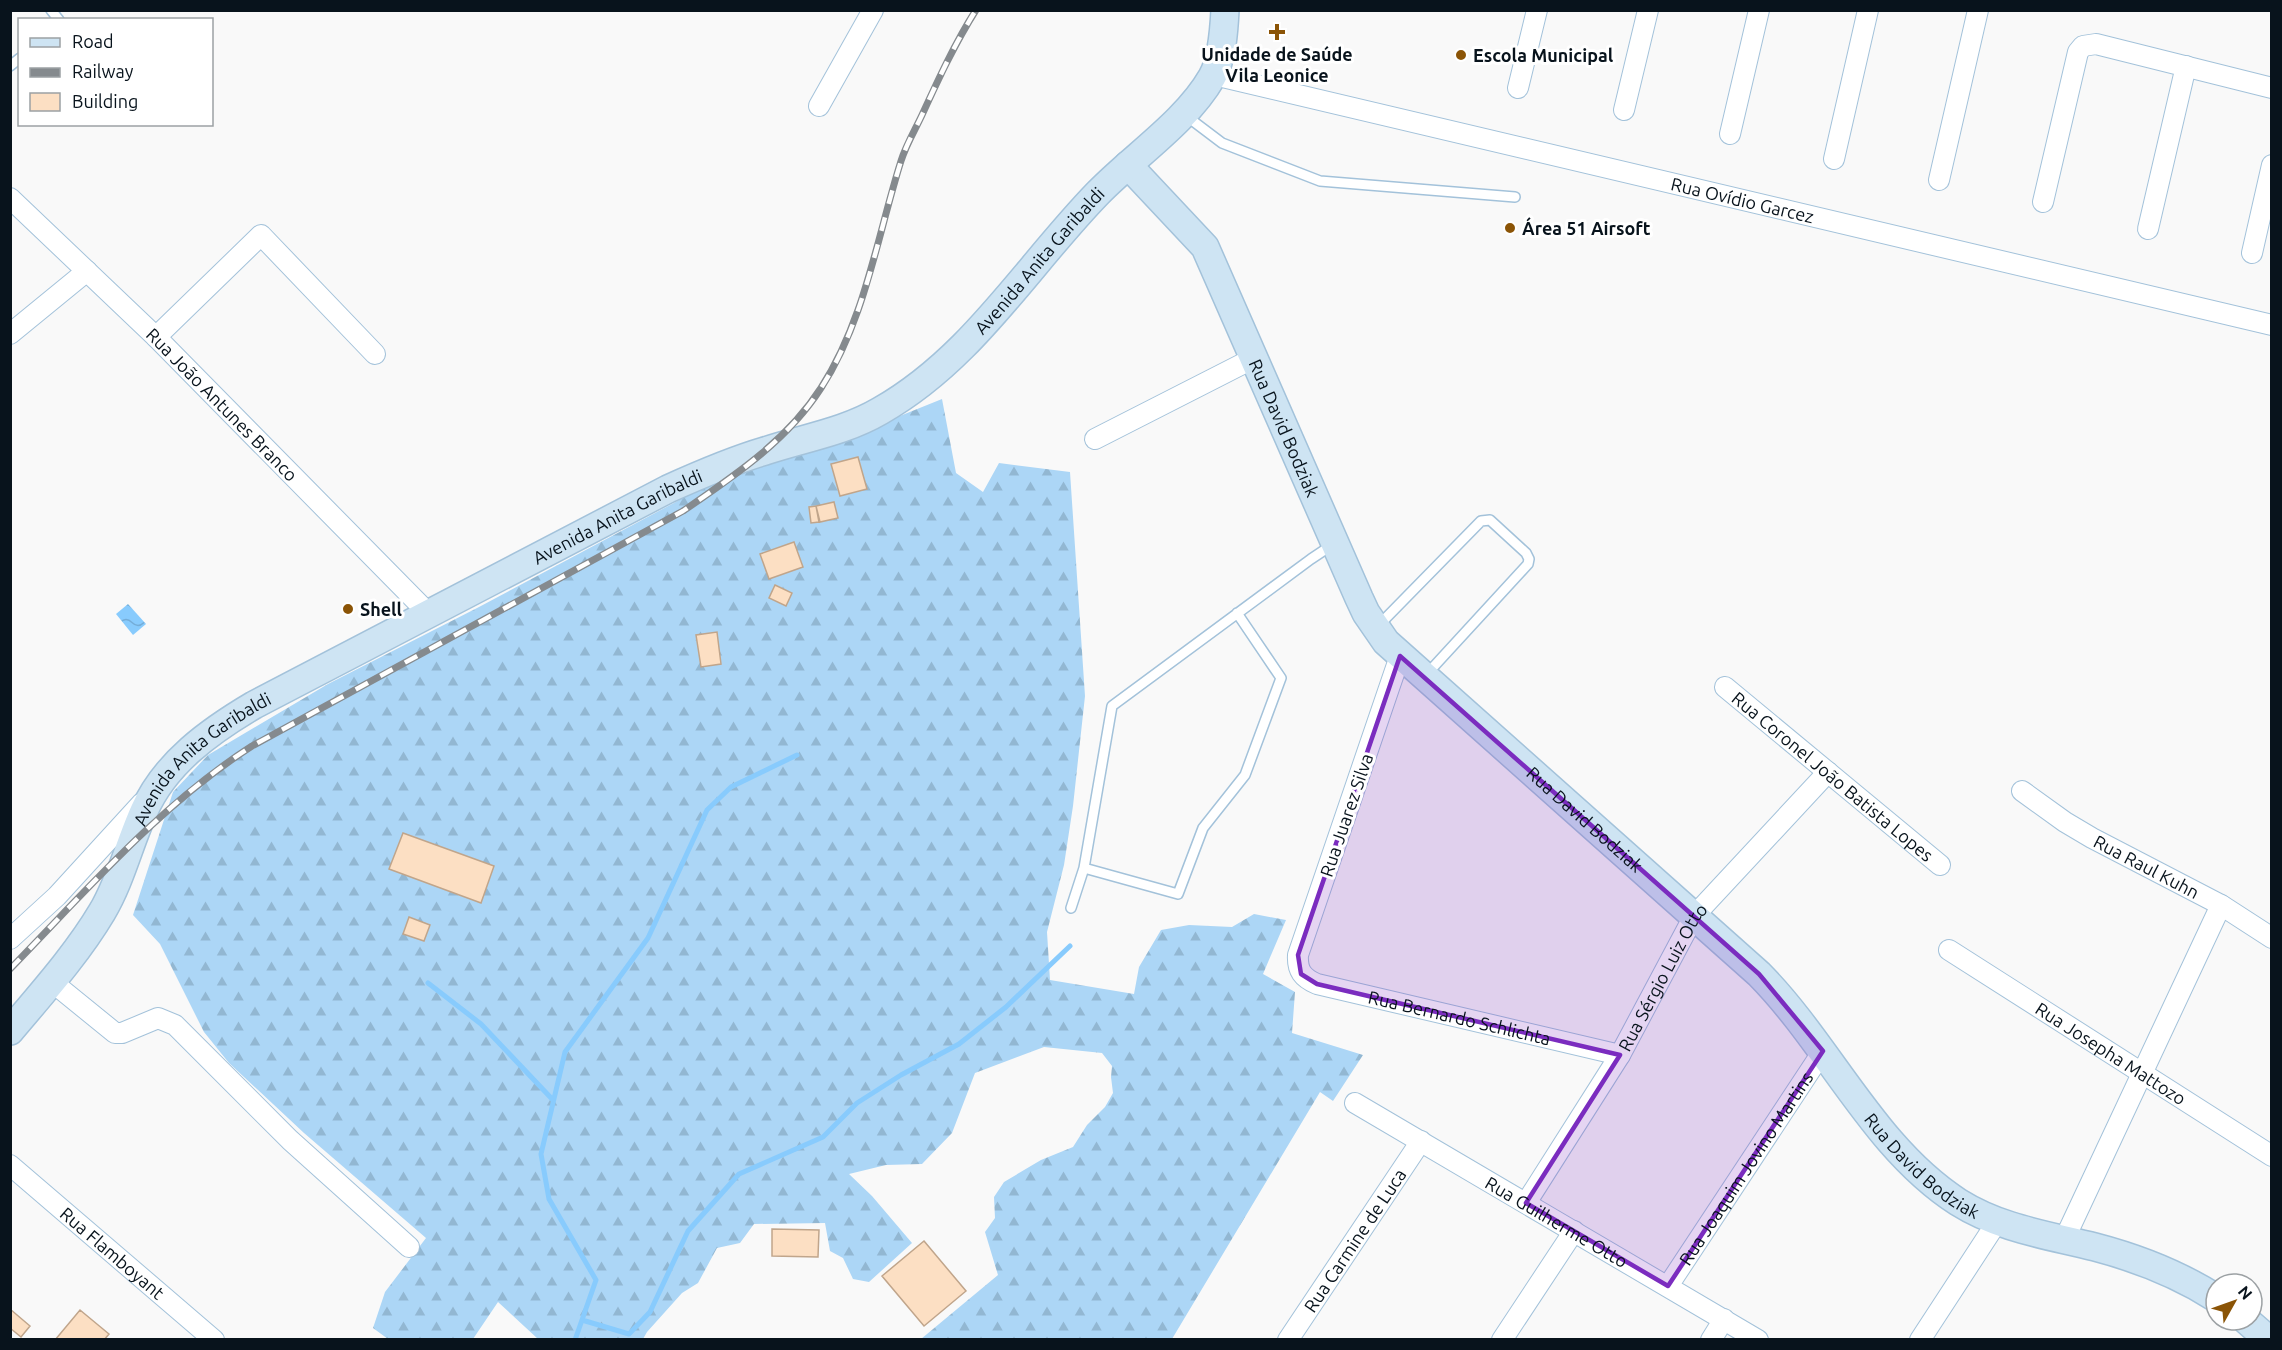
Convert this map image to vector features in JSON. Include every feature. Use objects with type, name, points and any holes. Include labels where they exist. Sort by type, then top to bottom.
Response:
[{"type":"street","points":[[1518,88],[1537,10]]},
{"type":"street","points":[[1624,110],[1648,10]]},
{"type":"street","points":[[1730,134],[1759,10]]},
{"type":"street","points":[[1834,159],[1868,10]]},
{"type":"street","points":[[1939,180],[1978,10]]},
{"type":"street","name":"Avenida Anita Garibaldi","points":[[10,1031],[51,981],[102,912],[124,864],[144,811],[158,786],[198,742],[254,705],[697,476],[756,453],[839,431],[883,410],[932,375],[983,328],[1076,216],[1183,114],[1214,75],[1224,12]]},
{"type":"street","points":[[819,106],[864,15]]},
{"type":"street","points":[[2043,202],[2078,52],[2083,46],[2096,44],[2271,88]]},
{"type":"street","points":[[2148,229],[2186,66]]},
{"type":"street","name":"Rua Ovídio Garcez","points":[[1214,75],[2271,325]]},
{"type":"street","name":"Rua David Bodziak","points":[[1128,165],[1205,248],[1366,613],[1376,629],[1400,656],[1695,916],[1778,993],[1890,1141],[1911,1165],[1934,1184],[1959,1202],[1997,1222],[2123,1255],[2204,1292]]},
{"type":"street","points":[[2252,253],[2271,165]]},
{"type":"street","name":"Rua João Antunes Branco","points":[[10,198],[156,337],[429,614]]},
{"type":"street","points":[[156,337],[261,235],[375,354]]},
{"type":"street","points":[[10,334],[87,271]]},
{"type":"street","points":[[1095,439],[1254,358]]},
{"type":"street","name":"Rua Juarez Silva","points":[[1301,974],[1298,955],[1400,656]]},
{"type":"street","name":"Rua Coronel João Batista Lopes","points":[[1725,687],[1940,865]]},
{"type":"street","name":"Rua Sérgio Luiz Otto","points":[[1526,1203],[1620,1055],[1695,916],[1828,772]]},
{"type":"street","points":[[10,939],[57,896],[158,786]]},
{"type":"street","name":"Rua Raul Kuhn","points":[[2022,791],[2092,838],[2221,905],[2271,938]]},
{"type":"street","points":[[2064,1240],[2221,905]]},
{"type":"street","name":"Rua Josepha Mattozo","points":[[1949,950],[2271,1156]]},
{"type":"street","name":"Rua Bernardo Schlichta","points":[[1301,974],[1317,984],[1620,1055]]},
{"type":"street","points":[[51,981],[115,1033],[122,1034],[158,1018],[174,1026],[290,1140],[409,1247]]},
{"type":"street","name":"Rua Joaquim Jovino Martins","points":[[1668,1286],[1823,1051]]},
{"type":"street","name":"Rua Guilherme Otto","points":[[1354,1102],[1758,1340]]},
{"type":"street","name":"Rua Carmine de Luca","points":[[1288,1340],[1421,1141]]},
{"type":"street","name":"Rua Flamboyant","points":[[10,1165],[214,1340]]},
{"type":"street","points":[[1920,1340],[1997,1222]]},
{"type":"street","points":[[1502,1340],[1574,1231]]},
{"type":"street","points":[[1711,1340],[1724,1319]]},
{"type":"lane","points":[[1183,114],[1222,143],[1320,181],[1515,198]]},
{"type":"lane","points":[[1376,629],[1480,521],[1490,520],[1526,552],[1529,559],[1528,564],[1424,677]]},
{"type":"lane","points":[[1071,908],[1084,868],[1112,706],[1236,613],[1335,544]]},
{"type":"lane","points":[[1084,868],[1178,894],[1203,828],[1245,775],[1281,678],[1236,613]]},
{"type":"highlighted area","points":[[1400,656],[1759,974],[1823,1051],[1668,1286],[1526,1203],[1620,1055],[1317,984],[1301,974],[1298,955]]},
{"type":"green space","points":[[942,399],[956,473],[983,492],[999,463],[1070,472],[1085,696],[1064,865],[1047,932],[1050,980],[1134,994],[1139,967],[1161,930],[1189,925],[1232,927],[1254,914],[1286,920],[1263,974],[1295,992],[1292,1033],[1363,1055],[1333,1101],[1320,1092],[1172,1339],[921,1339],[998,1275],[985,1232],[995,1218],[994,1197],[1004,1182],[1041,1160],[1073,1147],[1087,1125],[1105,1107],[1113,1093],[1112,1066],[1102,1053],[1044,1047],[975,1073],[952,1133],[922,1164],[886,1165],[849,1174],[872,1196],[912,1243],[869,1282],[853,1279],[843,1258],[830,1251],[825,1223],[754,1224],[740,1243],[717,1248],[698,1283],[682,1293],[643,1339],[538,1339],[498,1302],[473,1339],[388,1339],[373,1328],[385,1292],[426,1238],[304,1133],[229,1063],[204,1032],[160,944],[133,915],[173,792],[208,755],[328,684],[479,607],[715,481],[870,428]]},
{"type":"water","points":[[128,604],[146,624],[133,635],[116,614]]},
{"type":"building","points":[[858,457],[867,489],[840,496],[831,464]]},
{"type":"building","points":[[834,502],[838,518],[820,522],[816,506]]},
{"type":"building","points":[[816,506],[819,522],[811,523],[809,507]]},
{"type":"building","points":[[794,542],[803,567],[769,579],[760,554]]},
{"type":"building","points":[[775,585],[792,593],[786,606],[769,598]]},
{"type":"building","points":[[717,632],[721,664],[701,667],[696,635]]},
{"type":"building","points":[[403,833],[494,866],[481,903],[389,869]]},
{"type":"building","points":[[409,917],[430,925],[424,941],[403,934]]},
{"type":"building","points":[[772,1229],[819,1230],[818,1257],[772,1256]]},
{"type":"building","points":[[924,1241],[966,1291],[924,1326],[882,1276]]},
{"type":"building","points":[[10,1309],[30,1326],[21,1337],[10,1328]]},
{"type":"building","points":[[80,1310],[109,1334],[104,1340],[55,1340]]},
{"type":"waterway","points":[[575,1340],[596,1280],[549,1199],[541,1154],[565,1052],[648,938],[707,810],[731,787],[797,755]]},
{"type":"waterway","points":[[582,1320],[629,1334],[650,1312],[688,1231],[739,1174],[823,1137],[857,1103],[901,1075],[959,1044],[1006,1007],[1070,946]]},
{"type":"waterway","points":[[428,983],[481,1024],[553,1100]]},
{"type":"railway","points":[[10,969],[125,850],[218,769],[252,746],[683,511],[740,471],[776,441],[792,425],[821,388],[849,335],[868,278],[903,155],[947,62],[976,10]]},
{"type":"place","name":"Unidade de Saúde Vila Leonice","points":[[1277,32]]},
{"type":"place","name":"Escola Municipal","points":[[1461,55]]},
{"type":"place","name":"Área 51 Airsoft","points":[[1510,228]]},
{"type":"place","name":"Shell","points":[[348,609]]}]
